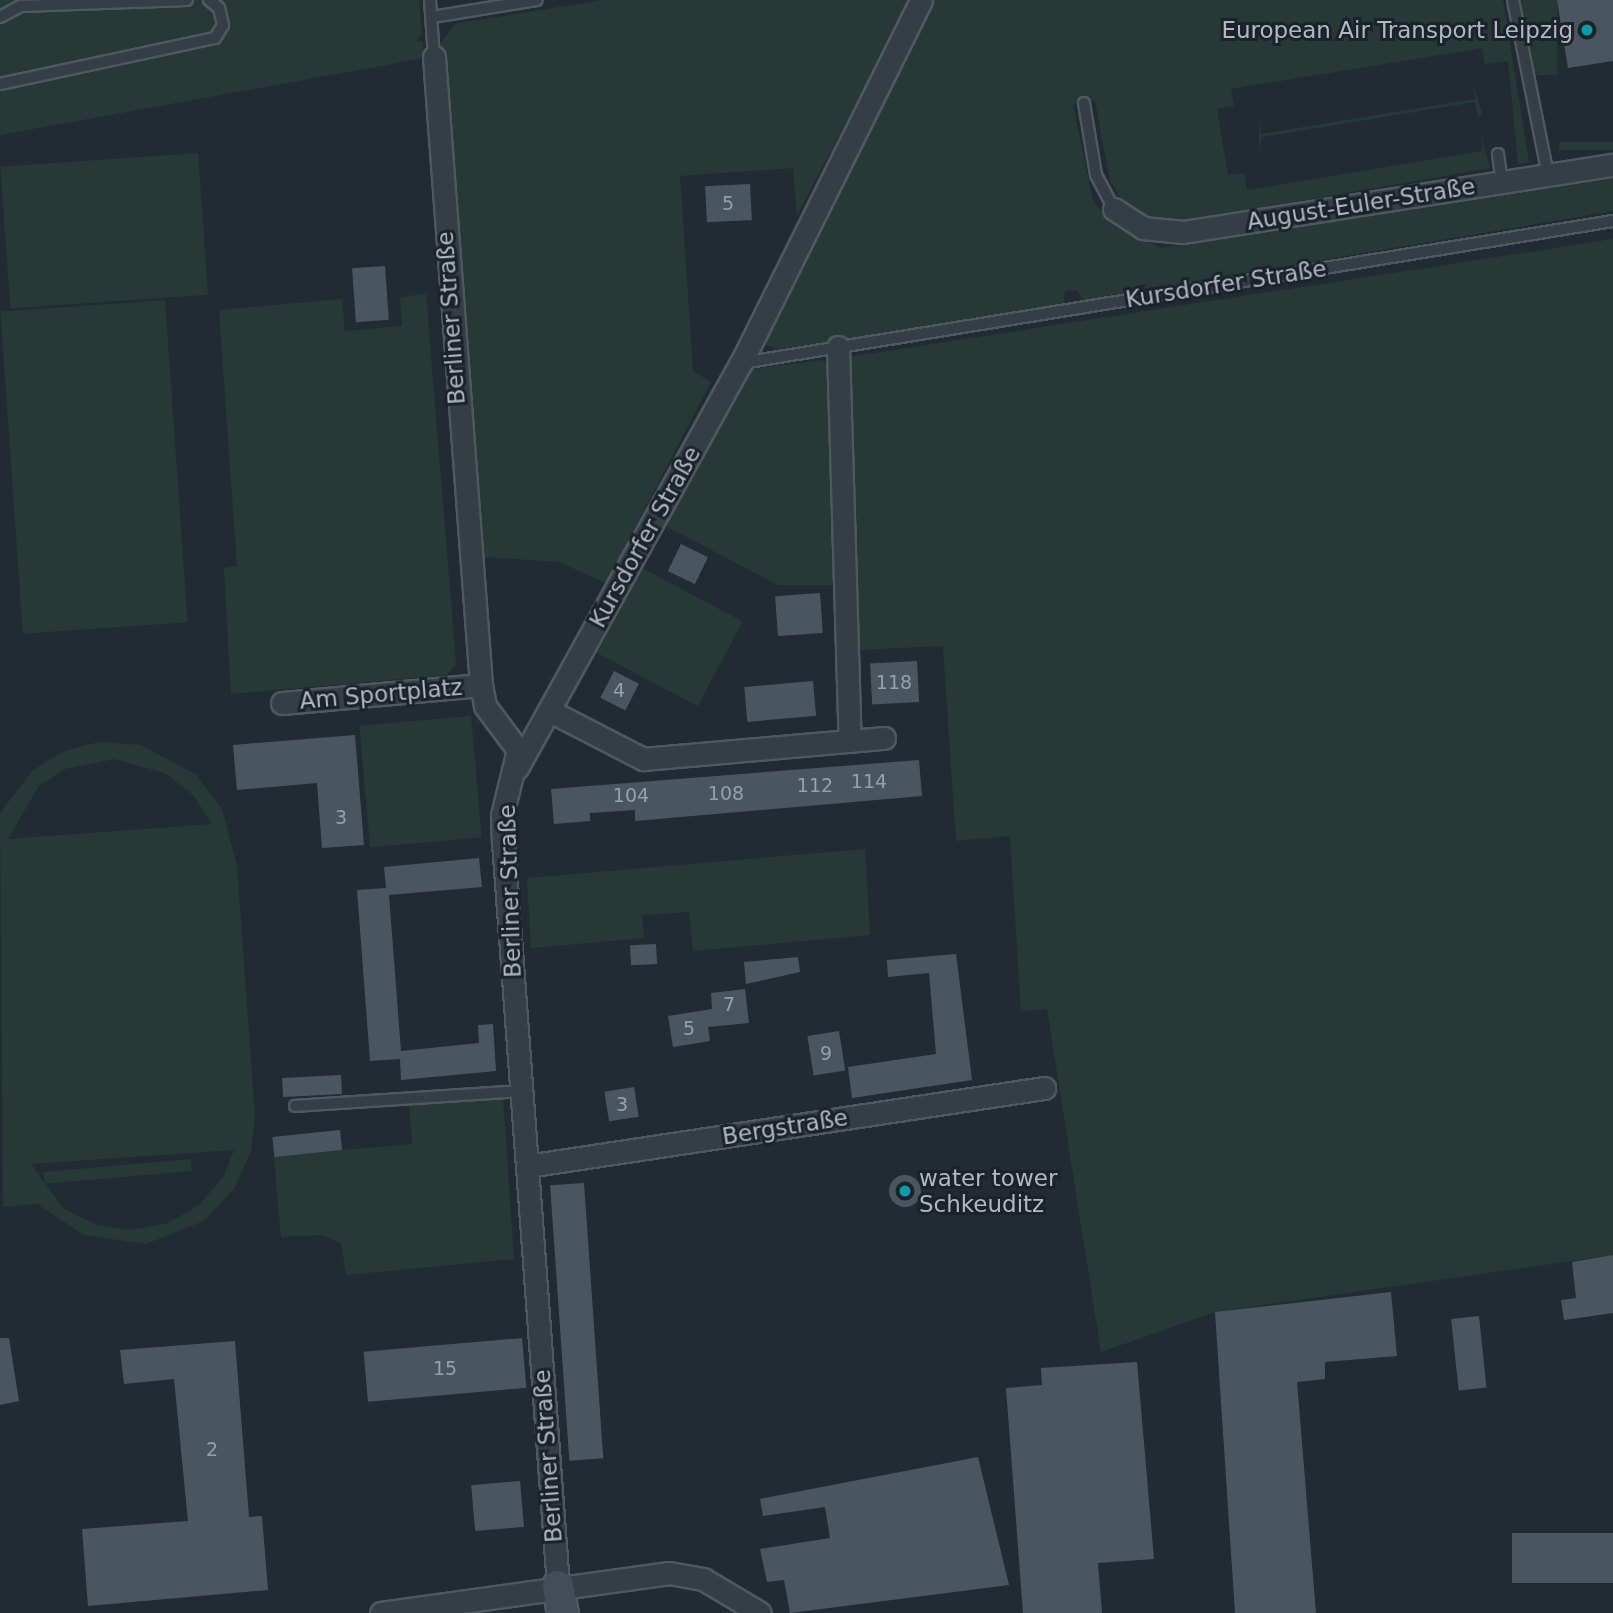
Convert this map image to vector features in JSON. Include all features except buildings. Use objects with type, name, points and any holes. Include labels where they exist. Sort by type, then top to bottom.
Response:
[{"type":"street","name":"Kursdorfer Straße","points":[[517,768],[741,363],[921,0]]},
{"type":"street","name":"Berliner Straße","points":[[434,57],[481,685],[485,706],[518,750],[517,768],[502,815],[561,1599]]},
{"type":"street","name":"August-Euler-Straße","points":[[1114,209],[1143,228],[1183,232],[1613,165]]},
{"type":"street","points":[[838,347],[850,741]]},
{"type":"street","name":"Am Sportplatz","points":[[282,703],[481,685]]},
{"type":"street","points":[[550,711],[643,759],[884,738]]},
{"type":"street","name":"Bergstraße","points":[[527,1166],[1044,1088]]},
{"type":"street","points":[[381,1613],[561,1599],[669,1573],[704,1579],[760,1613]]},
{"type":"lane","points":[[0,17],[21,3],[187,0]]},
{"type":"lane","points":[[0,84],[215,38],[223,25],[219,8],[209,0]]},
{"type":"lane","points":[[430,0],[434,57]]},
{"type":"lane","points":[[432,17],[537,0]]},
{"type":"lane","points":[[1513,0],[1548,175]]},
{"type":"lane","points":[[1084,103],[1096,175],[1114,209]]},
{"type":"lane","points":[[1498,154],[1502,182]]},
{"type":"lane","name":"Kursdorfer Straße","points":[[741,363],[1613,222]]},
{"type":"lane","points":[[295,1106],[521,1091]]},
{"type":"shaded area","points":[[0,0],[419,0],[422,33],[416,41],[422,41],[425,58],[0,135]]},
{"type":"shaded area","points":[[602,0],[910,0],[797,216],[793,168],[680,176],[693,371],[711,382],[606,583],[559,562],[484,557],[441,43],[455,24]]},
{"type":"shaded area","points":[[931,0],[1503,0],[1529,162],[1518,164],[1508,61],[1485,64],[1482,48],[1231,89],[1234,106],[1217,109],[1228,175],[1244,173],[1247,190],[1483,151],[1481,135],[1490,168],[1183,221],[1153,221],[1127,207],[1110,181],[1095,101],[1073,105],[1093,201],[1114,226],[1161,248],[1613,179],[1613,211],[1084,300],[1076,290],[1065,291],[1063,306],[778,349],[754,341]]},
{"type":"shaded area","points":[[1522,0],[1557,0],[1557,75],[1522,75]]},
{"type":"shaded area","points":[[1473,84],[1482,113],[1478,117],[1475,102],[1262,137],[1259,150],[1259,120],[1261,134],[1475,99]]},
{"type":"shaded area","points":[[1559,142],[1613,142],[1613,150],[1559,150]]},
{"type":"shaded area","points":[[198,153],[208,295],[10,308],[0,167]]},
{"type":"shaded area","points":[[1613,239],[1613,1255],[1215,1312],[1101,1352],[1047,1009],[1021,1011],[1010,836],[956,841],[943,646],[856,650],[848,357]]},
{"type":"shaded area","points":[[426,294],[456,664],[447,675],[231,694],[224,568],[237,566],[219,310],[342,299],[345,331],[402,326],[400,297]]},
{"type":"shaded area","points":[[165,300],[188,622],[23,634],[0,312]]},
{"type":"shaded area","points":[[823,360],[829,365],[838,585],[778,585],[660,523],[739,376],[753,369]]},
{"type":"shaded area","points":[[642,568],[743,622],[698,706],[597,653]]},
{"type":"shaded area","points":[[471,716],[482,838],[370,847],[359,726]]},
{"type":"shaded area","points":[[99,742],[141,745],[195,774],[222,809],[237,866],[255,1117],[251,1151],[234,1189],[204,1221],[146,1244],[84,1235],[37,1204],[3,1207],[0,813],[33,770],[64,751]],"holes":[[[114,759],[165,773],[194,796],[212,824],[8,839],[38,787],[65,769]],[[234,1150],[224,1176],[199,1205],[168,1223],[132,1230],[97,1225],[64,1209],[31,1164]]]},
{"type":"shaded area","points":[[865,849],[870,935],[693,951],[689,912],[642,915],[644,938],[531,948],[527,878]]},
{"type":"shaded area","points":[[503,1098],[514,1259],[346,1275],[341,1243],[321,1235],[281,1237],[274,1156],[412,1144],[409,1104]]},
{"type":"shaded area","points":[[191,1159],[192,1171],[45,1184],[44,1172]]},
{"type":"place","name":"European Air Transport Leipzig","points":[[1587,30]]},
{"type":"place","name":"water tower Schkeuditz","points":[[905,1191]]}]
